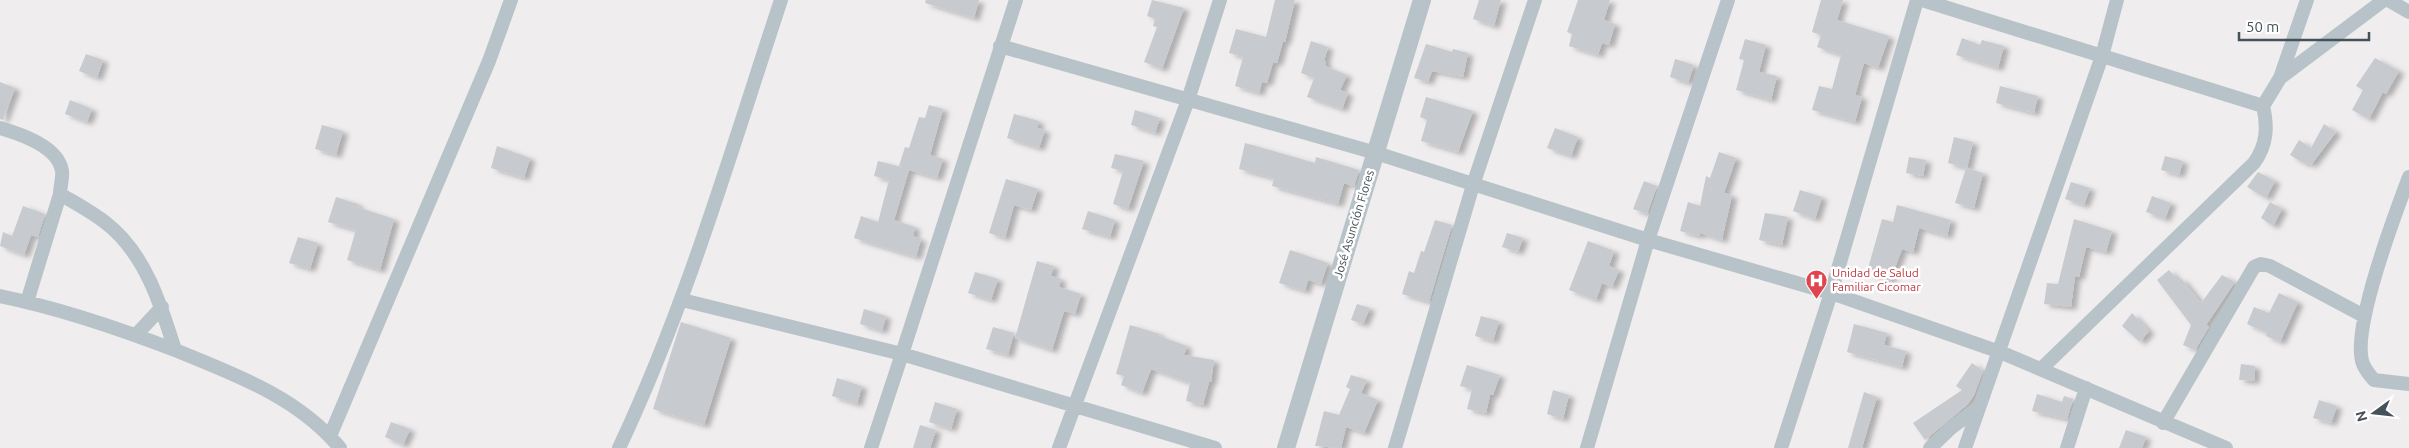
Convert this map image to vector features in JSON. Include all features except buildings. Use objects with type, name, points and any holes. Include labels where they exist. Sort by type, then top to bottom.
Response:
[{"type":"street","points":[[330,436],[488,61],[510,0]]},
{"type":"street","points":[[619,448],[639,407],[682,300],[781,0]]},
{"type":"street","points":[[871,448],[1016,0]]},
{"type":"street","points":[[1058,448],[1117,295],[1188,100],[1220,0]]},
{"type":"street","name":"José Asunción Flores","points":[[1286,448],[1422,0]]},
{"type":"street","points":[[1394,448],[1474,185],[1535,0]]},
{"type":"street","points":[[1587,448],[1648,240],[1728,0]]},
{"type":"street","points":[[1781,448],[1830,292],[1917,0]]},
{"type":"street","points":[[1922,0],[2263,106]]},
{"type":"street","points":[[1965,448],[2102,56],[2117,0]]},
{"type":"street","points":[[2041,369],[2254,162],[2263,150],[2266,121],[2263,106],[2280,78],[2307,0]]},
{"type":"street","points":[[2280,78],[2386,0],[2409,12]]},
{"type":"street","points":[[1000,46],[1376,153],[1648,240],[1830,292],[2000,352],[2226,448]]},
{"type":"street","points":[[0,128],[26,138],[54,155],[62,171],[60,194],[27,302]]},
{"type":"street","points":[[2409,176],[2396,210],[2364,316],[2361,352],[2366,371],[2374,380],[2409,384]]},
{"type":"street","points":[[60,194],[106,222],[119,234],[146,275],[162,307],[174,350]]},
{"type":"street","points":[[2163,422],[2254,267],[2261,264],[2270,266],[2364,316]]},
{"type":"street","points":[[0,296],[27,302],[136,335],[240,375],[302,411],[330,436],[340,448]]},
{"type":"street","points":[[682,300],[902,354],[1215,448]]},
{"type":"street","points":[[136,335],[162,307]]},
{"type":"street","points":[[2067,448],[2086,388]]},
{"type":"street","points":[[1930,448],[1951,428],[1979,407]]},
{"type":"place","name":"Unidad de Salud Familiar Cicomar","points":[[1816,299]]}]
